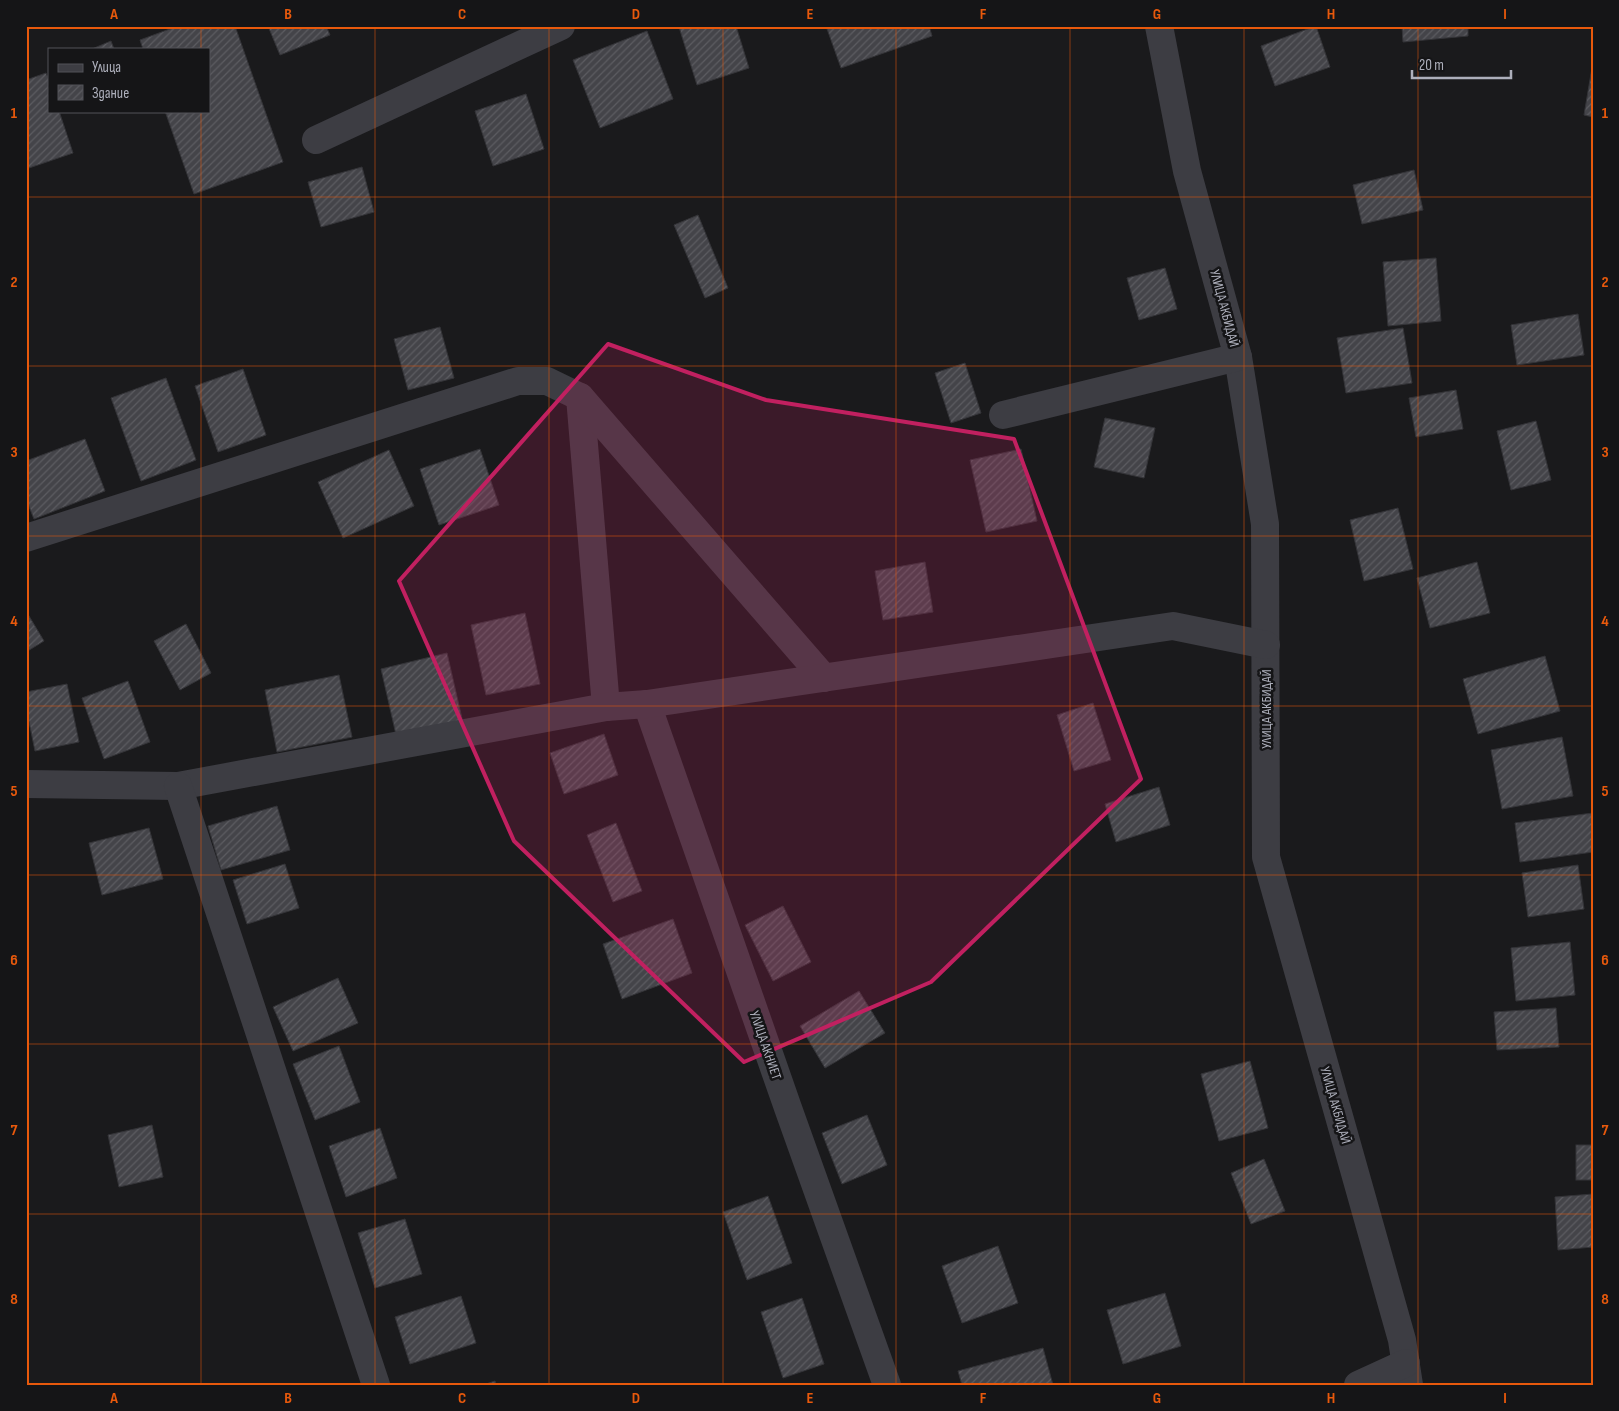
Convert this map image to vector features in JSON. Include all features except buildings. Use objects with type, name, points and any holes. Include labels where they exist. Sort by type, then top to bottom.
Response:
[{"type":"street","points":[[316,140],[561,26]]},
{"type":"street","name":"УЛИЦА АКБИДАЙ","points":[[1159,26],[1187,171],[1238,358],[1265,524],[1266,857],[1402,1340],[1407,1374]]},
{"type":"street","points":[[1003,415],[1238,358]]},
{"type":"street","points":[[26,538],[518,381],[547,382],[580,397],[824,678]]},
{"type":"street","points":[[580,397],[606,707]]},
{"type":"street","points":[[26,784],[178,786],[606,707],[647,704],[1174,626],[1266,645]]},
{"type":"street","name":"УЛИЦА АКНИЕТ","points":[[647,704],[887,1385]]},
{"type":"street","points":[[178,786],[376,1385]]},
{"type":"street","points":[[1358,1385],[1407,1374]]},
{"type":"highlighted area","points":[[608,344],[766,400],[1014,439],[1141,779],[931,982],[744,1062],[514,841],[399,581]]}]
